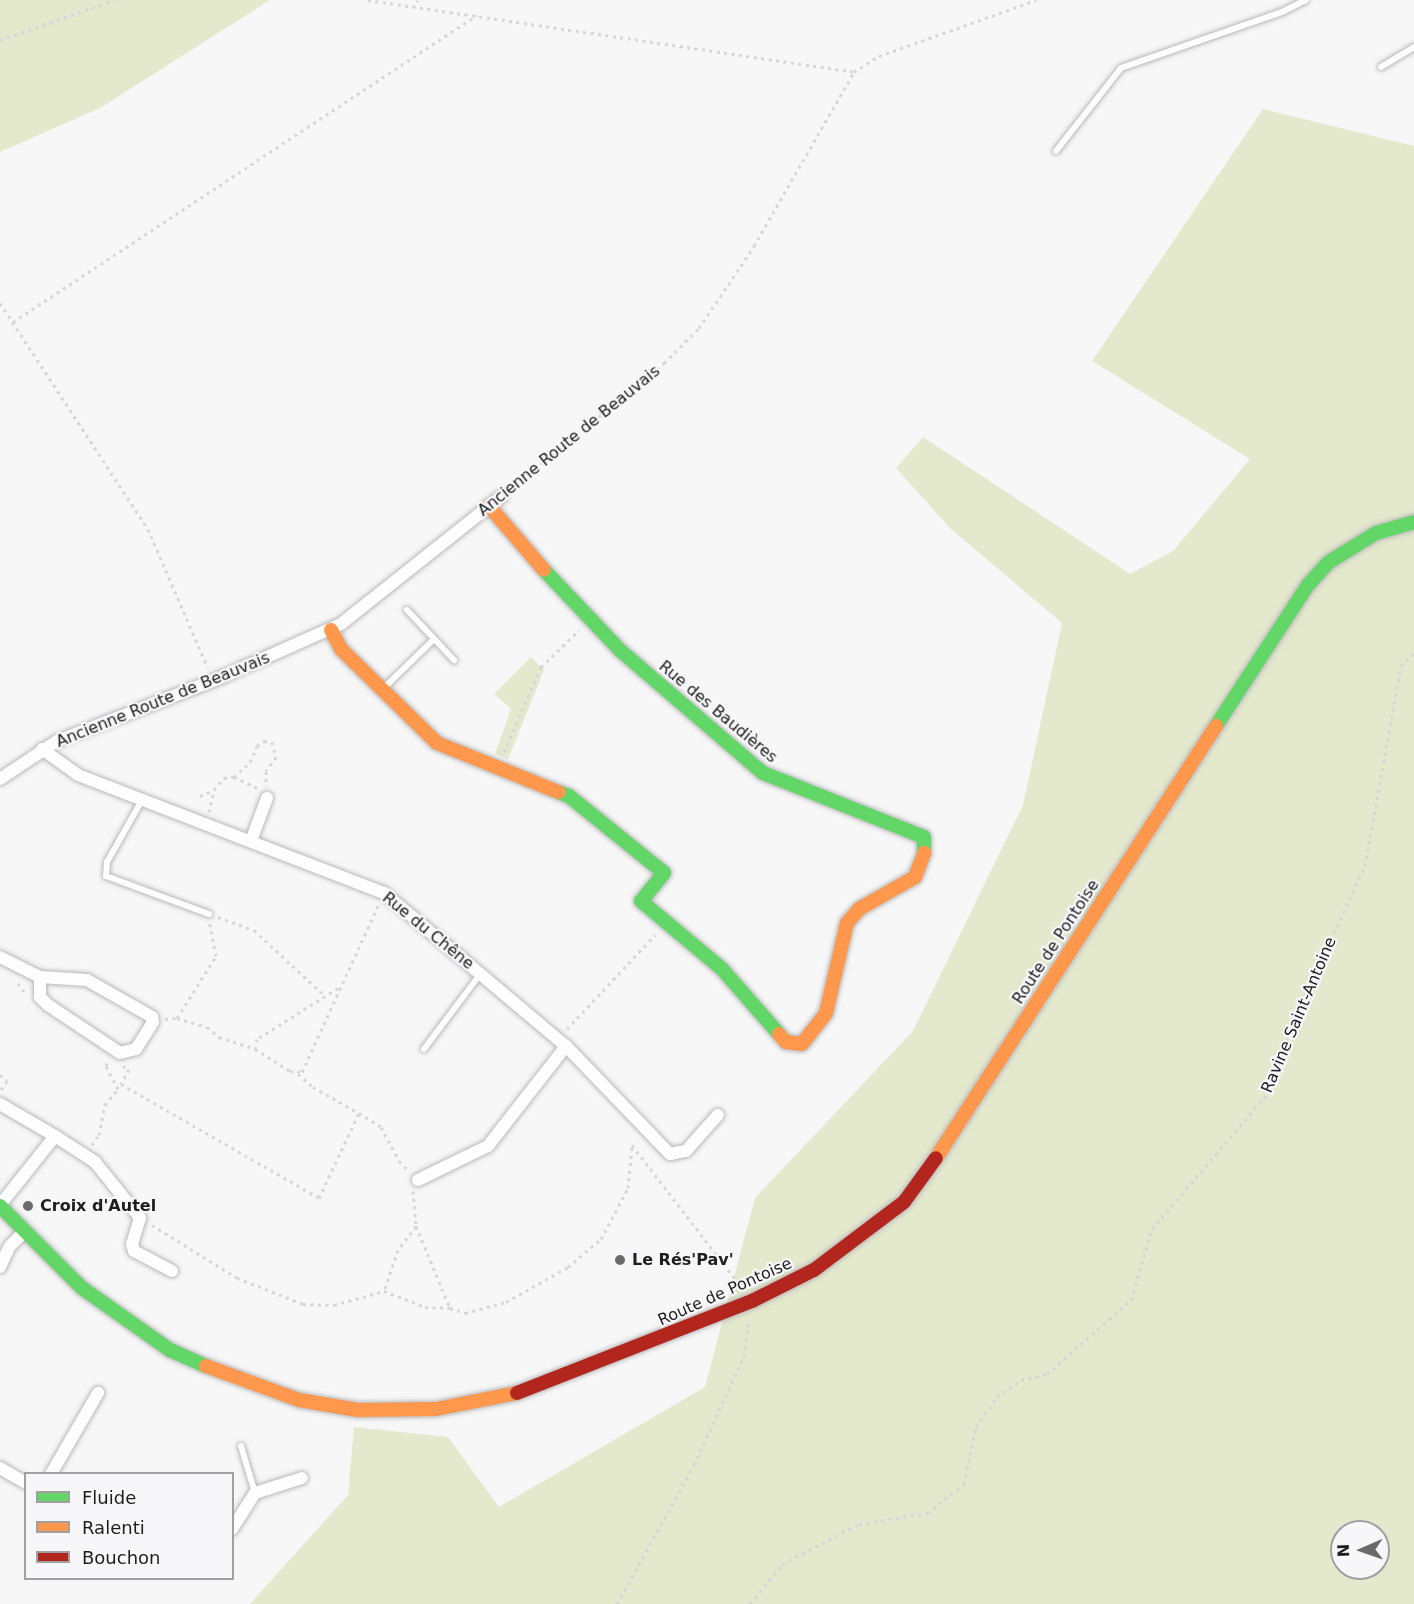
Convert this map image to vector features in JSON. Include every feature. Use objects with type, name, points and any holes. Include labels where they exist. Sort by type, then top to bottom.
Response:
[{"type":"street","name":"Ancienne Route de Beauvais","points":[[0,779],[42,749],[215,680],[331,630],[355,616],[502,496]]},
{"type":"street","name":"Rue des Baudières","points":[[489,506],[590,620],[763,773],[924,837],[926,848],[915,877],[859,909],[843,931],[826,1012],[814,1032],[796,1046],[781,1037],[722,969],[667,922]]},
{"type":"street","name":"Route de Pontoise","points":[[0,1205],[24,1232],[82,1288],[170,1350],[245,1383],[299,1400],[358,1410],[436,1409],[520,1392],[752,1301],[814,1270],[904,1202],[930,1167],[1308,585],[1329,562],[1354,544],[1376,533],[1414,522]]},
{"type":"street","points":[[331,630],[341,649],[436,743],[568,796],[664,873],[641,901],[667,922]]},
{"type":"street","name":"Rue du Chêne","points":[[42,749],[78,776],[384,894],[562,1042],[670,1154],[686,1151],[718,1115]]},
{"type":"street","points":[[251,841],[267,798]]},
{"type":"street","points":[[0,957],[40,977],[87,980],[153,1019],[135,1049],[120,1053],[48,1005],[40,997],[40,977]]},
{"type":"street","points":[[418,1180],[488,1146],[562,1042]]},
{"type":"street","points":[[0,1104],[86,1154],[140,1218],[132,1244],[134,1251],[172,1270]]},
{"type":"street","points":[[0,1205],[55,1136]]},
{"type":"street","points":[[0,1267],[10,1246],[24,1232]]},
{"type":"street","points":[[52,1472],[98,1393]]},
{"type":"street","points":[[0,1468],[24,1482]]},
{"type":"street","points":[[234,1526],[255,1492],[302,1478]]},
{"type":"lane","points":[[1056,151],[1121,68],[1306,0]]},
{"type":"lane","points":[[1381,66],[1414,47]]},
{"type":"lane","points":[[407,610],[454,660]]},
{"type":"lane","points":[[382,690],[434,640]]},
{"type":"lane","points":[[142,800],[107,862],[106,876],[209,914]]},
{"type":"lane","points":[[424,1049],[481,974]]},
{"type":"lane","points":[[241,1446],[255,1492]]},
{"type":"path","points":[[0,40],[114,0]]},
{"type":"path","points":[[368,0],[854,72]]},
{"type":"path","points":[[413,8],[418,0]]},
{"type":"path","name":"Ancienne Route de Beauvais","points":[[502,496],[664,363],[699,328],[754,246],[854,72],[879,56],[1036,0]]},
{"type":"path","points":[[13,322],[477,15]]},
{"type":"path","points":[[0,303],[148,529],[215,680]]},
{"type":"path","points":[[498,768],[541,667],[590,620]]},
{"type":"path","name":"Ravine Saint-Antoine","points":[[750,1604],[782,1564],[859,1524],[927,1513],[964,1484],[976,1427],[997,1397],[1021,1380],[1047,1374],[1131,1300],[1152,1229],[1270,1091],[1293,1023],[1365,866],[1401,666],[1414,653]]},
{"type":"path","points":[[200,796],[214,790],[224,778],[234,777],[267,791],[266,771],[276,757],[272,742],[264,741],[257,746],[250,762],[234,777]]},
{"type":"path","points":[[207,824],[214,790]]},
{"type":"path","points":[[297,1073],[302,1072],[338,988],[384,894]]},
{"type":"path","points":[[177,1018],[216,956],[209,914],[255,930],[324,995]]},
{"type":"path","points":[[562,1042],[667,922]]},
{"type":"path","points":[[255,1048],[257,1040],[298,1016],[324,995],[338,988]]},
{"type":"path","points":[[153,1019],[177,1018],[255,1048],[297,1073],[313,1087],[381,1127],[399,1161],[418,1180],[411,1202],[416,1226],[450,1308]]},
{"type":"path","points":[[86,1154],[99,1135],[105,1105],[118,1089],[129,1069],[110,1054],[106,1066],[118,1089]]},
{"type":"path","points":[[0,1075],[7,1081],[0,1091]]},
{"type":"path","points":[[121,1084],[319,1198],[359,1113]]},
{"type":"path","points":[[140,1218],[237,1278],[291,1301],[325,1306],[384,1291],[425,1308],[450,1308],[475,1312],[506,1302],[590,1250],[622,1204],[632,1169],[632,1145],[752,1301],[744,1356],[694,1464],[617,1604]]},
{"type":"path","points":[[384,1291],[398,1250],[416,1226]]},
{"type":"green space","points":[[0,0],[270,0],[100,108],[0,152]]},
{"type":"green space","points":[[1263,109],[1414,146],[1414,1604],[250,1604],[348,1495],[354,1427],[448,1437],[499,1507],[705,1387],[755,1198],[913,1031],[1023,805],[1062,623],[950,528],[896,468],[923,437],[1130,574],[1173,551],[1250,459],[1092,361]]},
{"type":"green space","points":[[531,657],[544,670],[508,759],[495,754],[511,709],[494,694]]},
{"type":"traffic: fast","points":[[1216,726],[1308,585],[1329,562],[1376,533],[1414,522]]},
{"type":"traffic: fast","points":[[544,570],[621,651],[763,773],[924,837],[924,853]]},
{"type":"traffic: fast","points":[[558,792],[569,796],[664,873],[641,901],[722,969],[779,1034]]},
{"type":"traffic: fast","points":[[0,1206],[82,1288],[170,1350],[206,1366]]},
{"type":"traffic: slow","points":[[489,506],[544,570]]},
{"type":"traffic: slow","points":[[331,630],[341,649],[437,743],[558,792]]},
{"type":"traffic: slow","points":[[936,1158],[1216,726]]},
{"type":"traffic: slow","points":[[779,1034],[786,1042],[802,1044],[826,1013],[847,923],[859,909],[915,877],[924,853]]},
{"type":"traffic: slow","points":[[206,1366],[299,1400],[358,1410],[436,1409],[517,1393]]},
{"type":"traffic: jam","points":[[517,1393],[752,1301],[814,1270],[904,1202],[936,1158]]},
{"type":"place","name":"Croix d'Autel","points":[[28,1206]]},
{"type":"place","name":"Le Rés'Pav'","points":[[620,1260]]}]
